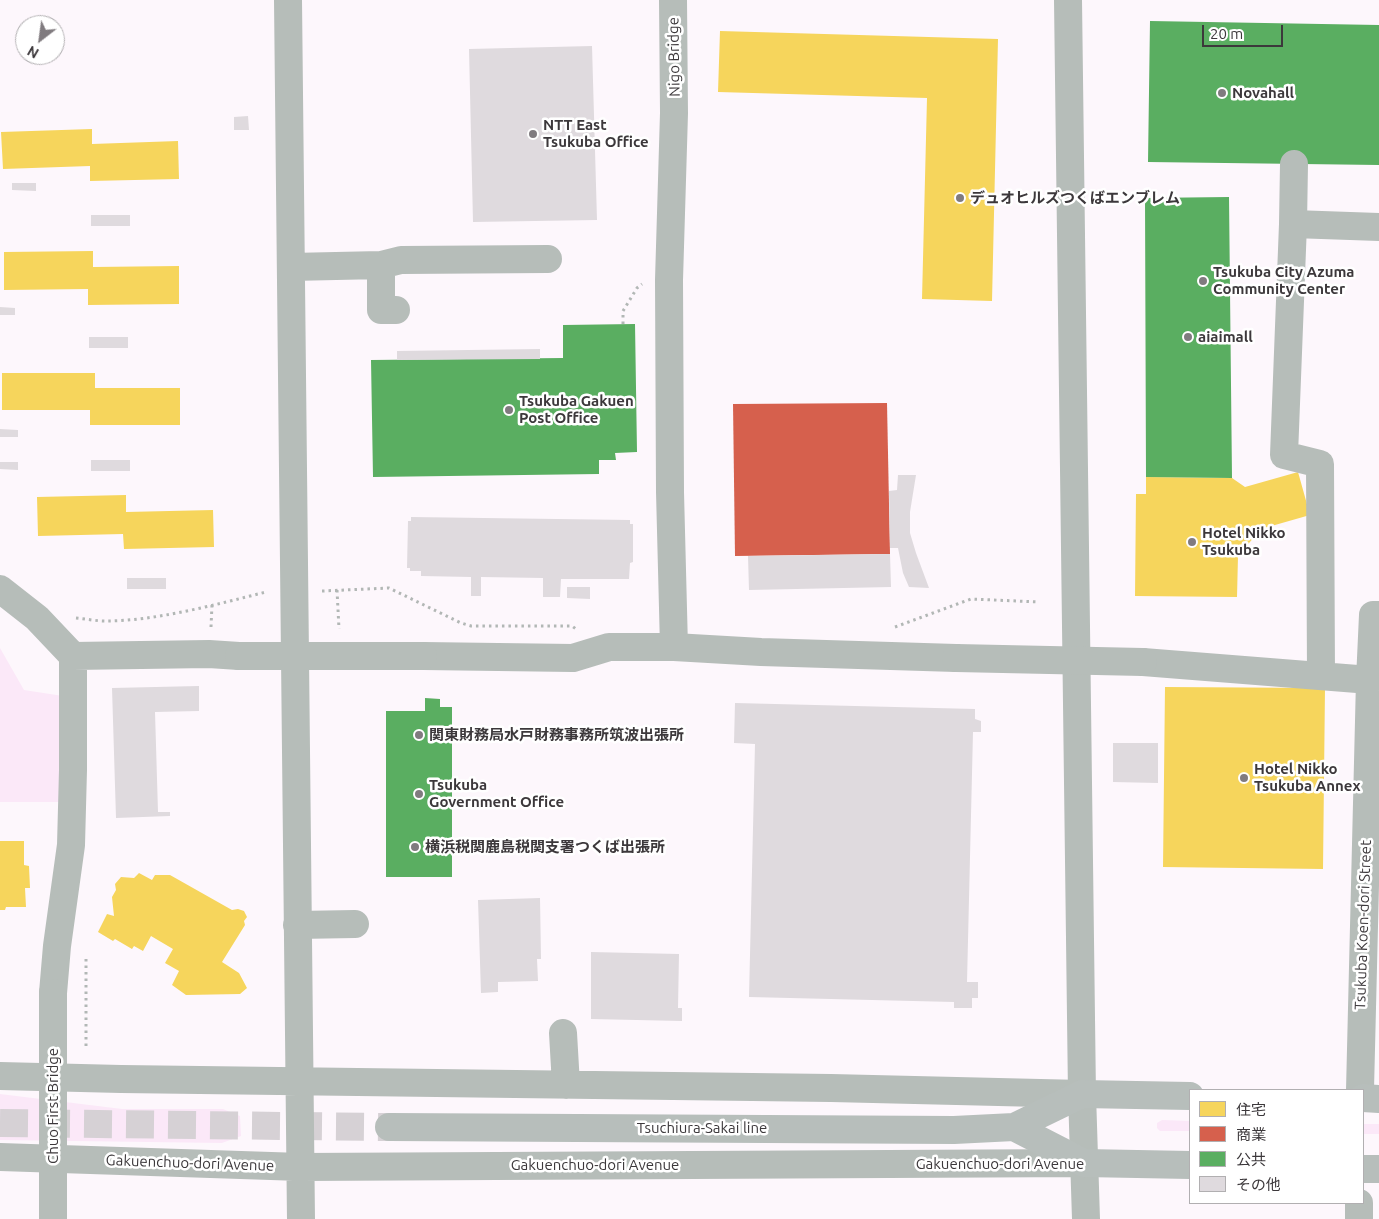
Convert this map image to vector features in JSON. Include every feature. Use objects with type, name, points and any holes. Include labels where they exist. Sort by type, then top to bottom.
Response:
[{"type":"main road","points":[[1082,1094],[1189,1096]]},
{"type":"main road","name":"Tsuchiura-Sakai line","points":[[389,1127],[954,1130],[1014,1127],[1082,1094]]},
{"type":"main road","points":[[1364,1098],[1379,1099]]},
{"type":"main road","points":[[1014,1127],[1084,1163]]},
{"type":"main road","name":"Gakuenchuo-dori Avenue","points":[[1084,1163],[1189,1165]]},
{"type":"main road","points":[[1364,1168],[1379,1169]]},
{"type":"street","points":[[288,0],[301,1219]]},
{"type":"street","name":"Nigo Bridge","points":[[673,0],[674,114],[669,280],[670,492],[674,647]]},
{"type":"street","points":[[1068,0],[1082,1094],[1086,1219]]},
{"type":"street","points":[[1294,164],[1284,454],[1320,464],[1314,505],[1321,676]]},
{"type":"street","points":[[1293,224],[1379,227]]},
{"type":"street","points":[[291,267],[380,265],[401,260],[548,259]]},
{"type":"street","points":[[380,265],[381,310],[396,310]]},
{"type":"street","points":[[0,589],[37,618],[73,656],[209,654],[239,656],[573,658],[609,647],[674,647],[761,652],[1143,662],[1370,680]]},
{"type":"street","name":"Tsukuba Koen-dori Street","points":[[1360,1089],[1370,680],[1373,615],[1379,615]]},
{"type":"street","name":"Chuo First Bridge","points":[[53,1219],[53,993],[57,946],[71,845],[73,656]]},
{"type":"street","points":[[298,925],[355,924]]},
{"type":"street","points":[[563,1033],[566,1085]]},
{"type":"street","points":[[0,1076],[831,1088],[1082,1094]]},
{"type":"street","name":"Gakuenchuo-dori Avenue","points":[[0,1157],[300,1167],[1084,1163]]},
{"type":"street","points":[[1359,1204],[1359,1219]]},
{"type":"path","points":[[321,592],[389,588],[471,626],[572,626],[609,647]]},
{"type":"path","points":[[37,618],[107,621],[149,617],[272,591]]},
{"type":"path","points":[[891,629],[971,599],[1039,602]]},
{"type":"shaded area","points":[[0,648],[24,690],[63,696],[61,802],[0,802]]},
{"type":"shaded area","points":[[0,1094],[122,1109],[223,1109],[240,1116],[241,1136],[222,1143],[0,1140]]},
{"type":"shaded area","points":[[1162,1120],[1189,1121],[1189,1131],[1160,1131],[1157,1128],[1157,1123]]},
{"type":"shaded area","points":[[1364,1124],[1379,1124],[1379,1134],[1364,1134]]},
{"type":"building: 住宅","name":"デュオヒルズつくばエンブレム","points":[[720,31],[998,39],[992,301],[922,299],[927,98],[718,92]]},
{"type":"building: 住宅","points":[[92,129],[92,144],[178,141],[179,179],[90,181],[90,166],[3,169],[1,132]]},
{"type":"building: 住宅","points":[[93,251],[93,267],[179,266],[179,304],[88,305],[88,289],[4,290],[4,252]]},
{"type":"building: 住宅","points":[[2,373],[95,373],[95,388],[180,388],[180,425],[90,425],[90,410],[2,410]]},
{"type":"building: 住宅","name":"Hotel Nikko Tsukuba","points":[[1298,472],[1310,515],[1261,529],[1238,556],[1237,597],[1135,596],[1136,494],[1146,494],[1146,477],[1232,478],[1245,487]]},
{"type":"building: 住宅","points":[[126,495],[126,512],[213,510],[214,547],[124,549],[123,534],[38,536],[37,497]]},
{"type":"building: 住宅","name":"Hotel Nikko Tsukuba Annex","points":[[1165,687],[1325,688],[1323,869],[1163,867]]},
{"type":"building: 住宅","points":[[0,841],[24,841],[24,865],[29,866],[30,888],[25,888],[26,907],[6,907],[5,910],[0,910]]},
{"type":"building: 住宅","points":[[139,873],[152,880],[155,875],[170,875],[232,910],[244,911],[247,917],[244,921],[245,925],[222,962],[239,973],[247,988],[240,994],[186,995],[172,985],[179,971],[165,963],[173,949],[151,936],[143,951],[134,946],[132,949],[98,932],[107,914],[114,916],[112,897],[116,890],[115,884],[121,877],[134,878]]},
{"type":"building: 商業","points":[[887,403],[890,554],[735,556],[733,404]]},
{"type":"building: 公共","points":[[1150,21],[1379,25],[1379,165],[1148,162]]},
{"type":"building: 公共","name":"aiaimall","points":[[1229,197],[1232,478],[1146,477],[1145,198]]},
{"type":"building: 公共","points":[[635,324],[637,452],[615,453],[616,460],[599,460],[599,474],[373,477],[371,360],[563,358],[563,325]]},
{"type":"building: 公共","name":"Tsukuba Government Office","points":[[425,698],[440,699],[440,707],[452,707],[452,877],[386,877],[386,711],[425,711]]},
{"type":"building: その他","name":"NTT East Tsukuba Office","points":[[592,46],[597,220],[473,222],[469,49]]},
{"type":"building: その他","points":[[248,116],[249,130],[234,130],[234,117]]},
{"type":"building: その他","points":[[12,183],[36,183],[36,191],[12,190]]},
{"type":"building: その他","points":[[91,215],[130,215],[130,226],[91,226]]},
{"type":"building: その他","points":[[0,307],[15,308],[15,315],[0,315]]},
{"type":"building: その他","points":[[89,337],[128,337],[128,348],[89,348]]},
{"type":"building: その他","points":[[540,349],[540,359],[397,360],[397,351]]},
{"type":"building: その他","points":[[0,429],[18,430],[18,437],[0,437]]},
{"type":"building: その他","points":[[91,460],[130,460],[130,471],[91,471]]},
{"type":"building: その他","points":[[0,462],[18,462],[18,470],[0,469]]},
{"type":"building: その他","points":[[898,475],[916,475],[910,512],[910,533],[929,588],[909,587],[903,573],[898,548],[890,548],[889,491],[897,490]]},
{"type":"building: その他","points":[[411,517],[630,520],[630,524],[633,524],[633,562],[630,563],[629,579],[561,579],[560,597],[543,597],[543,578],[481,577],[481,596],[471,596],[471,577],[421,576],[421,571],[410,571],[410,568],[407,568],[408,521],[411,521]]},
{"type":"building: その他","points":[[890,554],[891,587],[749,590],[748,556]]},
{"type":"building: その他","points":[[127,578],[166,578],[166,589],[127,589]]},
{"type":"building: その他","points":[[567,587],[590,587],[590,599],[567,598]]},
{"type":"building: その他","points":[[199,686],[199,711],[155,712],[158,812],[170,812],[170,816],[116,818],[112,688]]},
{"type":"building: その他","points":[[735,703],[975,709],[975,719],[981,721],[981,732],[973,732],[967,982],[978,982],[978,998],[972,998],[972,1008],[954,1008],[954,1002],[749,997],[755,744],[734,743]]},
{"type":"building: その他","points":[[1113,743],[1158,743],[1158,783],[1113,782]]},
{"type":"building: その他","points":[[540,898],[541,959],[537,959],[538,981],[498,982],[498,992],[481,993],[478,900]]},
{"type":"building: その他","points":[[591,952],[679,954],[678,1008],[682,1008],[682,1021],[591,1019]]},
{"type":"tunnel","points":[[0,1123],[389,1127]]},
{"type":"place","name":"Novahall","points":[[1222,93]]},
{"type":"place","name":"NTT East Tsukuba Office","points":[[533,134]]},
{"type":"place","name":"デュオヒルズつくばエンブレム","points":[[960,198]]},
{"type":"place","name":"Tsukuba City Azuma Community Center","points":[[1203,281]]},
{"type":"place","name":"aiaimall","points":[[1188,337]]},
{"type":"place","name":"Tsukuba Gakuen Post Office","points":[[509,410]]},
{"type":"place","name":"Hotel Nikko Tsukuba","points":[[1192,542]]},
{"type":"place","name":"関東財務局水戸財務事務所筑波出張所","points":[[419,735]]},
{"type":"place","name":"Hotel Nikko Tsukuba Annex","points":[[1244,778]]},
{"type":"place","name":"Tsukuba Government Office","points":[[419,794]]},
{"type":"place","name":"横浜税関鹿島税関支署つくば出張所","points":[[415,847]]}]
